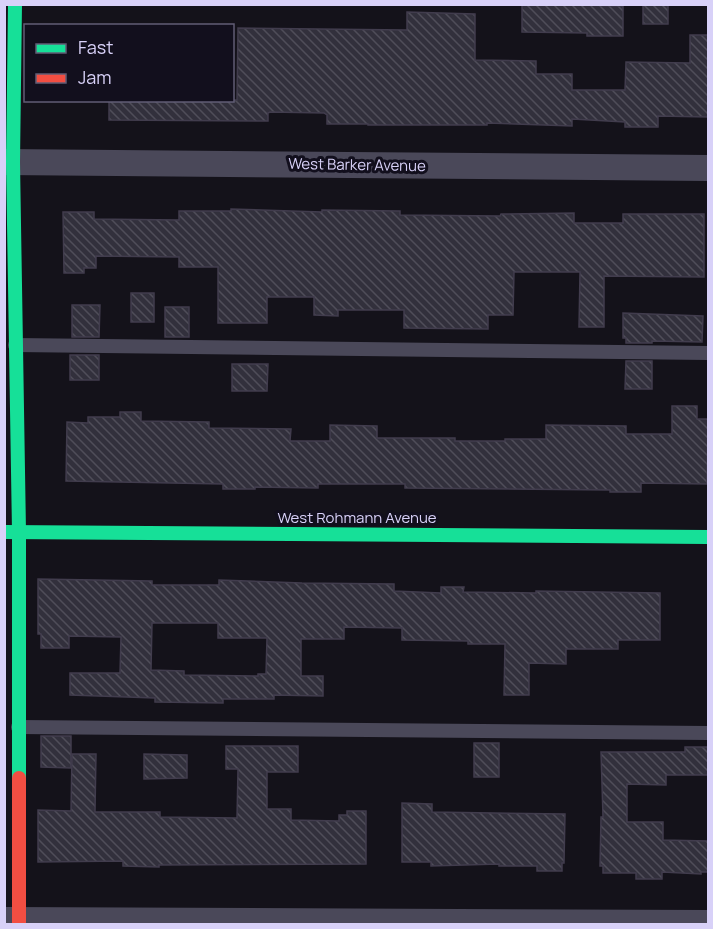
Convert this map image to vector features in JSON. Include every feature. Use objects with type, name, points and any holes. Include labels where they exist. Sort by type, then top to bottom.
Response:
[{"type":"street","points":[[15,4],[9,162],[10,345],[20,532],[20,728],[14,922],[708,923]]},
{"type":"street","name":"West Barker Avenue","points":[[9,162],[708,168]]},
{"type":"street","name":"West Rohmann Avenue","points":[[4,532],[708,537]]},
{"type":"lane","points":[[10,345],[708,353]]},
{"type":"lane","points":[[4,727],[708,733]]},
{"type":"building","points":[[522,4],[623,6],[623,36],[522,32]]},
{"type":"building","points":[[643,4],[668,4],[668,24],[643,24]]},
{"type":"building","points":[[407,12],[475,14],[475,60],[536,61],[536,74],[572,74],[572,90],[625,90],[626,62],[690,63],[690,35],[708,35],[708,117],[658,116],[658,127],[625,127],[625,122],[572,119],[572,126],[487,123],[487,125],[327,124],[327,115],[324,113],[270,112],[268,121],[109,120],[109,102],[234,102],[237,100],[238,28],[407,30]]},
{"type":"building","points":[[231,209],[322,212],[322,210],[400,211],[400,215],[500,216],[501,214],[574,213],[574,223],[623,223],[623,214],[704,214],[704,277],[604,276],[604,327],[579,327],[580,272],[514,272],[513,315],[488,315],[488,329],[404,328],[404,310],[338,310],[338,316],[314,315],[314,297],[267,297],[267,323],[218,323],[218,267],[179,267],[179,257],[96,256],[96,268],[84,268],[84,273],[64,273],[63,212],[94,212],[94,219],[179,220],[179,211],[231,211]]},
{"type":"building","points":[[131,293],[154,293],[154,322],[131,322]]},
{"type":"building","points":[[72,305],[100,305],[99,337],[72,337]]},
{"type":"building","points":[[165,307],[189,307],[189,337],[165,337]]},
{"type":"building","points":[[623,313],[703,316],[702,342],[626,343],[626,338],[623,338]]},
{"type":"building","points":[[70,355],[99,355],[99,380],[70,380]]},
{"type":"building","points":[[626,361],[652,361],[652,389],[625,389]]},
{"type":"building","points":[[232,364],[268,364],[267,391],[232,391]]},
{"type":"building","points":[[672,406],[697,406],[697,419],[708,419],[707,484],[641,483],[641,492],[610,492],[610,490],[405,488],[405,484],[318,484],[318,488],[223,489],[223,484],[66,481],[67,422],[88,423],[88,417],[120,417],[120,412],[141,412],[141,421],[209,422],[209,428],[291,429],[290,441],[330,441],[330,425],[377,426],[377,438],[455,438],[455,441],[505,441],[505,439],[546,439],[546,425],[626,426],[626,434],[672,434]]},
{"type":"building","points":[[38,579],[152,581],[152,585],[219,585],[219,580],[394,584],[394,591],[441,593],[441,587],[464,587],[463,592],[660,593],[660,640],[618,640],[618,649],[566,649],[566,664],[529,663],[529,695],[504,695],[505,644],[402,640],[402,628],[344,627],[344,639],[301,639],[301,676],[323,676],[323,696],[274,695],[274,699],[223,699],[223,703],[155,702],[155,698],[70,695],[70,673],[120,673],[121,637],[69,636],[69,648],[41,648],[41,634],[38,634]],"holes":[[[152,623],[218,623],[218,638],[267,638],[266,674],[258,674],[258,676],[184,675],[184,671],[151,670]]]},
{"type":"building","points":[[41,736],[71,736],[71,768],[41,767]]},
{"type":"building","points":[[474,743],[499,743],[499,777],[474,777]]},
{"type":"building","points":[[226,746],[298,746],[298,772],[267,772],[267,809],[291,809],[291,820],[339,821],[339,815],[347,815],[347,811],[366,811],[366,864],[159,865],[159,867],[123,866],[123,861],[38,862],[38,810],[71,811],[72,754],[96,754],[95,812],[160,812],[160,817],[237,818],[238,769],[226,769]]},
{"type":"building","points":[[685,747],[708,747],[708,775],[666,775],[666,785],[627,784],[627,822],[663,822],[663,840],[708,841],[708,872],[701,872],[701,874],[662,872],[662,879],[636,879],[636,873],[603,873],[603,866],[600,866],[601,817],[603,817],[601,752],[685,752]]},
{"type":"building","points":[[144,754],[187,755],[187,778],[144,779]]},
{"type":"building","points":[[402,803],[432,804],[432,812],[565,814],[562,871],[537,871],[537,866],[499,866],[499,864],[431,866],[431,862],[402,862]]},
{"type":"traffic: fast","points":[[15,4],[13,162],[19,532],[19,778]]},
{"type":"traffic: fast","points":[[4,532],[708,537]]},
{"type":"traffic: jam","points":[[19,778],[19,924]]}]
